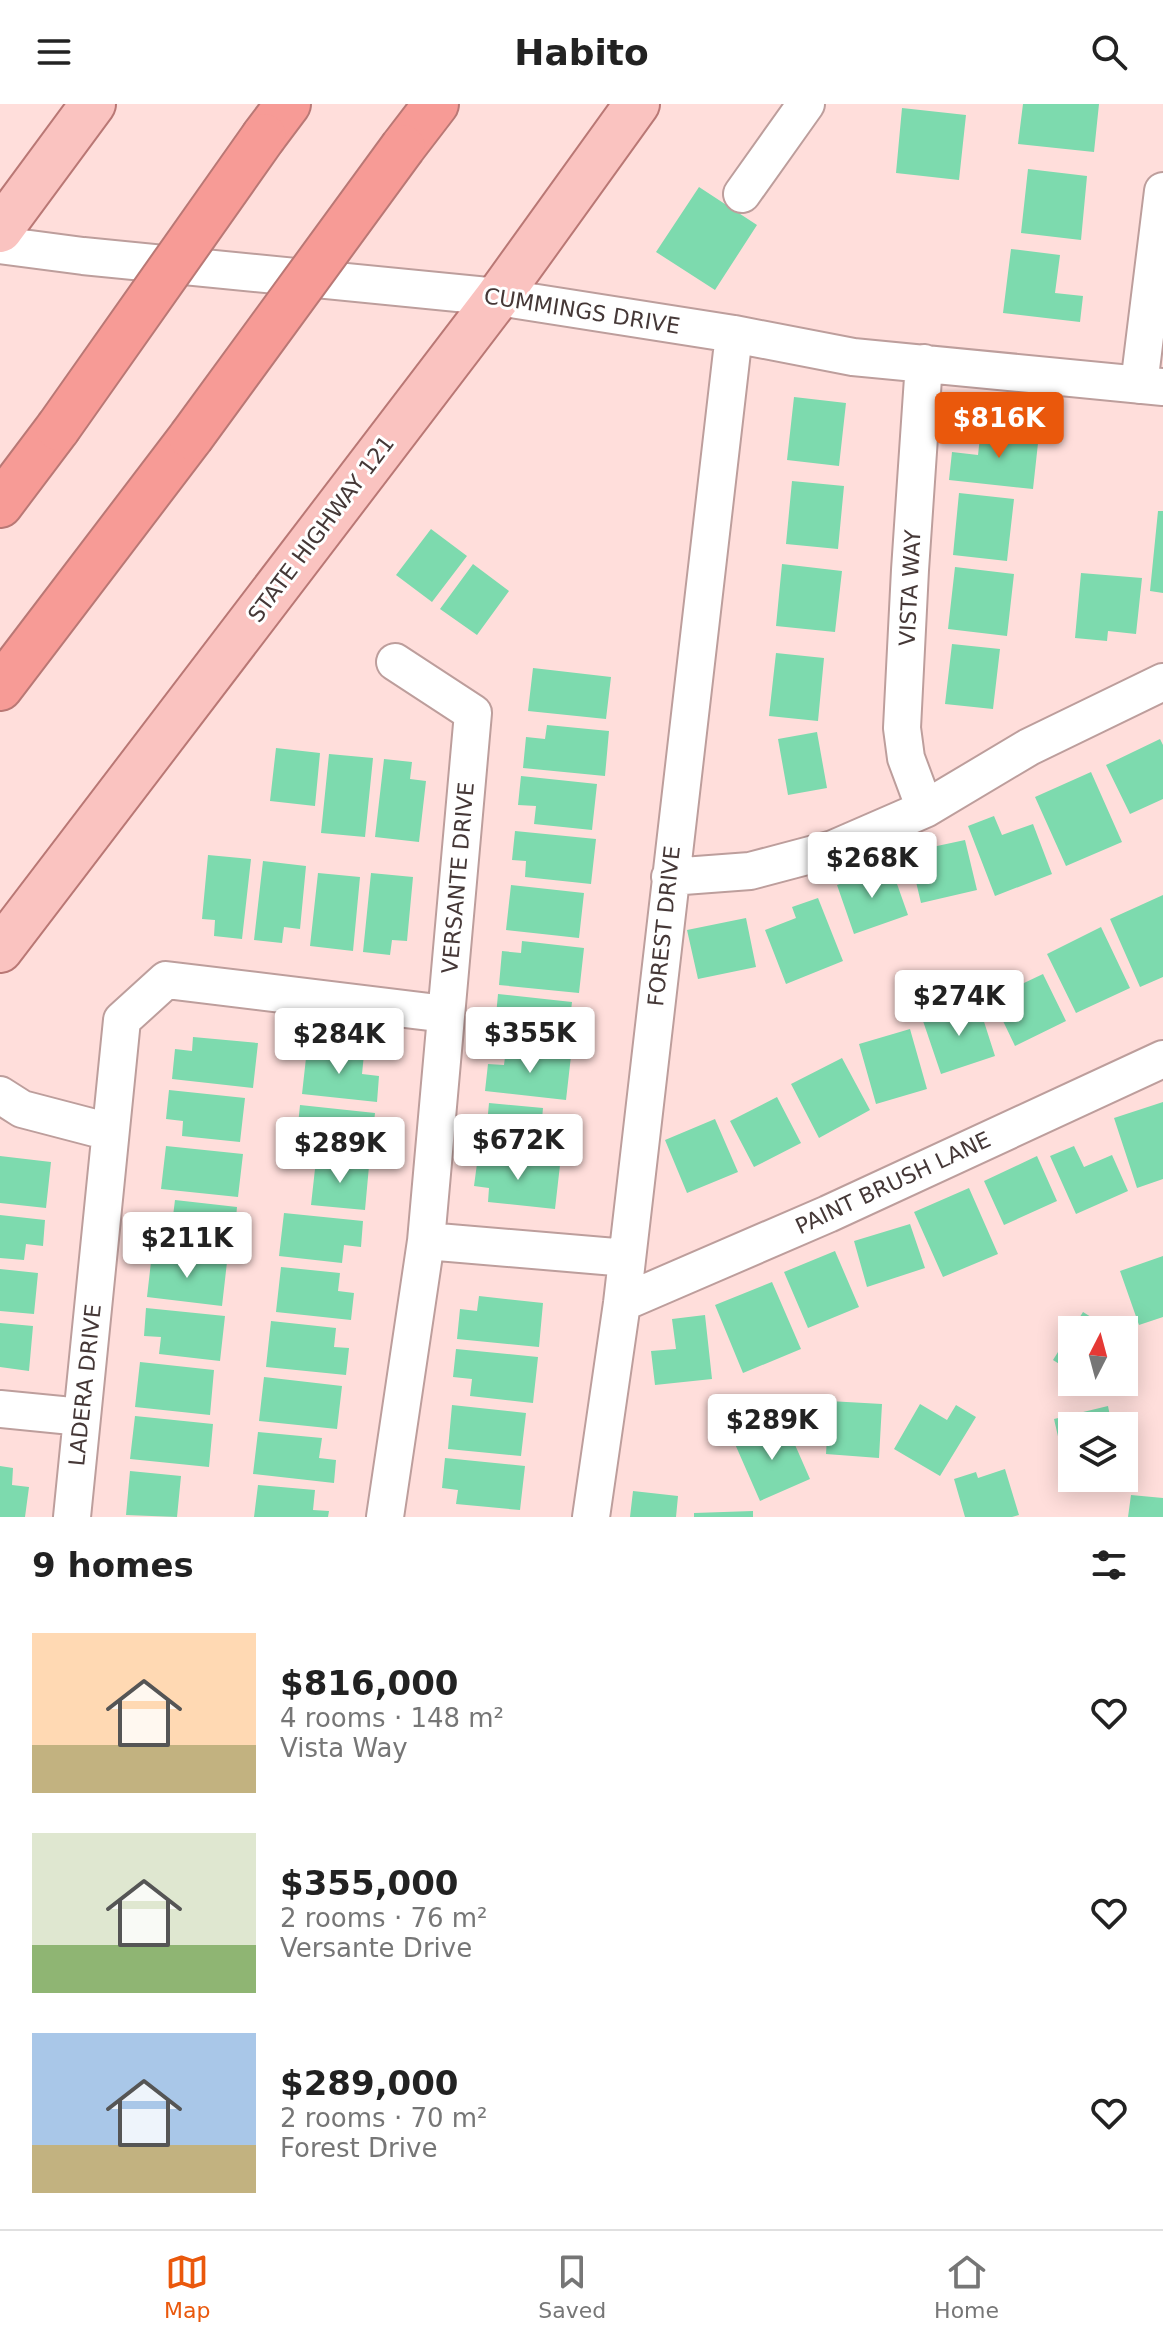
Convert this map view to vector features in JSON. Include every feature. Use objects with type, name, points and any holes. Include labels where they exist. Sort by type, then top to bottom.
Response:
[{"type":"highway","points":[[0,688],[191,437],[436,104]]},
{"type":"highway","points":[[0,505],[276,120]]},
{"type":"main road","points":[[0,230],[93,104]]},
{"type":"main road","name":"STATE HIGHWAY 121","points":[[0,950],[498,297],[637,104]]},
{"type":"street","points":[[742,194],[806,104]]},
{"type":"street","points":[[1151,386],[1163,191]]},
{"type":"street","name":"CUMMINGS DRIVE","points":[[0,245],[498,297],[734,334],[853,357],[1151,386]]},
{"type":"street","name":"FOREST DRIVE","points":[[591,1517],[622,1303],[734,334]]},
{"type":"street","name":"VISTA WAY","points":[[924,363],[902,728],[906,758],[925,809]]},
{"type":"street","name":"VERSANTE DRIVE","points":[[385,1517],[426,1241],[473,713],[395,662]]},
{"type":"street","points":[[670,877],[750,871],[833,849],[925,809],[1029,747],[1163,682]]},
{"type":"street","name":"LADERA DRIVE","points":[[72,1517],[122,1020],[166,980],[446,1014]]},
{"type":"street","name":"PAINT BRUSH LANE","points":[[622,1303],[828,1214],[1163,1059]]},
{"type":"street","points":[[0,1095],[22,1109],[110,1132]]},
{"type":"street","points":[[426,1241],[627,1258]]},
{"type":"street","points":[[0,1409],[82,1417]]},
{"type":"building","points":[[1023,104],[1099,104],[1094,152],[1018,144]]},
{"type":"building","points":[[902,108],[966,115],[959,180],[896,173]]},
{"type":"building","points":[[1028,169],[1087,176],[1081,240],[1021,233]]},
{"type":"building","points":[[699,187],[757,225],[715,290],[656,252]]},
{"type":"building","points":[[1011,249],[1060,255],[1055,293],[1083,296],[1080,322],[1003,313]]},
{"type":"building","points":[[794,397],[846,403],[839,466],[787,460]]},
{"type":"building","points":[[981,428],[1039,434],[1033,489],[949,480],[952,452],[978,455]]},
{"type":"building","points":[[792,481],[844,486],[838,549],[786,544]]},
{"type":"building","points":[[959,493],[1014,499],[1007,561],[953,555]]},
{"type":"building","points":[[1158,511],[1163,511],[1163,593],[1150,591]]},
{"type":"building","points":[[431,529],[467,556],[432,602],[396,575]]},
{"type":"building","points":[[473,564],[509,591],[477,635],[440,609]]},
{"type":"building","points":[[782,564],[842,571],[835,632],[776,626]]},
{"type":"building","points":[[955,567],[1014,574],[1007,636],[948,629]]},
{"type":"building","points":[[1081,573],[1142,578],[1136,634],[1108,631],[1107,641],[1075,638]]},
{"type":"building","points":[[952,644],[1000,649],[993,709],[945,704]]},
{"type":"building","points":[[776,653],[824,658],[818,721],[769,716]]},
{"type":"building","points":[[533,668],[611,677],[606,719],[528,711]]},
{"type":"building","points":[[547,725],[609,731],[605,776],[523,768],[526,737],[545,739]]},
{"type":"building","points":[[817,732],[827,788],[788,795],[778,739]]},
{"type":"building","points":[[1160,739],[1163,745],[1163,799],[1130,814],[1106,765]]},
{"type":"building","points":[[276,748],[320,753],[315,806],[270,801]]},
{"type":"building","points":[[329,754],[373,758],[365,837],[321,833]]},
{"type":"building","points":[[384,759],[412,762],[410,779],[426,781],[419,842],[375,837]]},
{"type":"building","points":[[1091,772],[1122,842],[1066,866],[1035,797]]},
{"type":"building","points":[[521,776],[597,784],[592,830],[534,824],[536,806],[518,805]]},
{"type":"building","points":[[994,816],[1002,835],[1033,824],[1052,874],[995,896],[968,826]]},
{"type":"building","points":[[515,831],[596,839],[591,884],[525,877],[526,861],[512,860]]},
{"type":"building","points":[[965,840],[977,890],[921,903],[909,852]]},
{"type":"building","points":[[208,855],[251,859],[242,939],[214,936],[215,920],[202,919]]},
{"type":"building","points":[[263,861],[306,866],[300,929],[284,927],[282,943],[254,940]]},
{"type":"building","points":[[891,867],[908,915],[854,934],[837,885]]},
{"type":"building","points":[[318,873],[360,877],[353,951],[310,946]]},
{"type":"building","points":[[371,873],[413,877],[407,941],[392,940],[390,955],[363,952]]},
{"type":"building","points":[[511,885],[584,893],[579,938],[506,930]]},
{"type":"building","points":[[1163,895],[1163,977],[1140,987],[1110,919]]},
{"type":"building","points":[[818,898],[843,961],[786,984],[765,930],[796,918],[792,907]]},
{"type":"building","points":[[746,918],[756,967],[698,979],[687,930]]},
{"type":"building","points":[[1101,927],[1130,988],[1076,1013],[1047,954]]},
{"type":"building","points":[[522,941],[584,948],[579,993],[499,985],[502,951],[521,953]]},
{"type":"building","points":[[1043,974],[1066,1021],[1015,1046],[992,998]]},
{"type":"building","points":[[498,994],[572,1002],[567,1046],[494,1038]]},
{"type":"building","points":[[978,1003],[995,1056],[941,1074],[923,1021]]},
{"type":"building","points":[[910,1029],[927,1089],[876,1104],[859,1044]]},
{"type":"building","points":[[193,1037],[258,1043],[253,1088],[172,1079],[175,1049],[192,1051]]},
{"type":"building","points":[[307,1049],[364,1054],[362,1074],[379,1076],[377,1102],[302,1094]]},
{"type":"building","points":[[506,1049],[571,1056],[566,1100],[485,1091],[488,1064],[504,1065]]},
{"type":"building","points":[[842,1058],[870,1110],[819,1138],[791,1084]]},
{"type":"building","points":[[169,1090],[245,1098],[240,1142],[182,1136],[183,1121],[166,1119]]},
{"type":"building","points":[[777,1097],[801,1143],[754,1167],[730,1121]]},
{"type":"building","points":[[1163,1102],[1163,1179],[1137,1188],[1114,1118]]},
{"type":"building","points":[[489,1103],[543,1108],[539,1152],[485,1146]]},
{"type":"building","points":[[300,1105],[375,1113],[371,1153],[296,1145]]},
{"type":"building","points":[[715,1119],[738,1172],[687,1193],[665,1140]]},
{"type":"building","points":[[166,1146],[243,1154],[238,1197],[161,1189]]},
{"type":"building","points":[[1074,1146],[1084,1167],[1112,1155],[1128,1191],[1076,1214],[1050,1156]]},
{"type":"building","points":[[0,1156],[51,1162],[46,1208],[0,1203]]},
{"type":"building","points":[[478,1156],[560,1165],[555,1209],[488,1202],[489,1188],[474,1186]]},
{"type":"building","points":[[1037,1156],[1057,1201],[1004,1225],[984,1181]]},
{"type":"building","points":[[316,1160],[369,1166],[365,1210],[311,1205]]},
{"type":"building","points":[[969,1188],[998,1254],[943,1277],[914,1212]]},
{"type":"building","points":[[175,1200],[237,1207],[233,1252],[153,1243],[156,1214],[173,1216]]},
{"type":"building","points":[[284,1213],[363,1221],[361,1247],[344,1245],[342,1263],[279,1256]]},
{"type":"building","points":[[0,1215],[45,1220],[43,1246],[26,1244],[24,1260],[0,1258]]},
{"type":"building","points":[[910,1224],[925,1268],[867,1287],[854,1241]]},
{"type":"building","points":[[835,1251],[859,1307],[808,1328],[784,1272]]},
{"type":"building","points":[[152,1253],[227,1262],[222,1306],[147,1297]]},
{"type":"building","points":[[1163,1256],[1163,1317],[1139,1325],[1120,1271]]},
{"type":"building","points":[[281,1267],[340,1273],[338,1291],[354,1293],[351,1320],[276,1312]]},
{"type":"building","points":[[0,1269],[38,1273],[34,1314],[0,1311]]},
{"type":"building","points":[[772,1282],[801,1349],[743,1373],[715,1305]]},
{"type":"building","points":[[479,1296],[543,1303],[539,1347],[457,1339],[460,1309],[477,1311]]},
{"type":"building","points":[[146,1308],[225,1316],[220,1361],[159,1354],[161,1337],[144,1336]]},
{"type":"building","points":[[705,1315],[712,1379],[655,1385],[651,1351],[676,1349],[672,1319]]},
{"type":"building","points":[[271,1321],[336,1328],[334,1347],[349,1348],[346,1375],[266,1367]]},
{"type":"building","points":[[0,1323],[33,1326],[29,1371],[0,1367]]},
{"type":"building","points":[[456,1349],[538,1357],[533,1403],[470,1396],[472,1379],[453,1377]]},
{"type":"building","points":[[140,1362],[214,1370],[210,1415],[135,1407]]},
{"type":"building","points":[[264,1377],[342,1386],[337,1429],[259,1421]]},
{"type":"building","points":[[829,1401],[882,1404],[879,1458],[826,1454]]},
{"type":"building","points":[[920,1404],[947,1420],[956,1405],[976,1417],[940,1476],[894,1449]]},
{"type":"building","points":[[452,1405],[526,1413],[521,1456],[448,1449]]},
{"type":"building","points":[[1108,1406],[1109,1412],[1083,1412]]},
{"type":"building","points":[[135,1416],[213,1424],[209,1467],[130,1459]]},
{"type":"building","points":[[785,1422],[810,1479],[760,1501],[735,1444]]},
{"type":"building","points":[[258,1432],[322,1438],[319,1458],[336,1460],[334,1483],[253,1474]]},
{"type":"building","points":[[445,1458],[525,1466],[520,1510],[456,1504],[458,1490],[442,1488]]},
{"type":"building","points":[[0,1466],[13,1468],[12,1485],[29,1487],[25,1517],[0,1517]]},
{"type":"building","points":[[1005,1469],[1019,1515],[965,1517],[954,1479],[976,1472],[978,1478]]},
{"type":"building","points":[[130,1471],[181,1476],[177,1517],[126,1515]]},
{"type":"building","points":[[258,1485],[315,1490],[313,1510],[329,1511],[328,1517],[254,1517]]},
{"type":"building","points":[[633,1491],[678,1496],[676,1517],[630,1517]]},
{"type":"building","points":[[1131,1495],[1163,1498],[1163,1517],[1128,1517]]},
{"type":"building","points":[[753,1511],[753,1517],[694,1517],[694,1513]]}]
